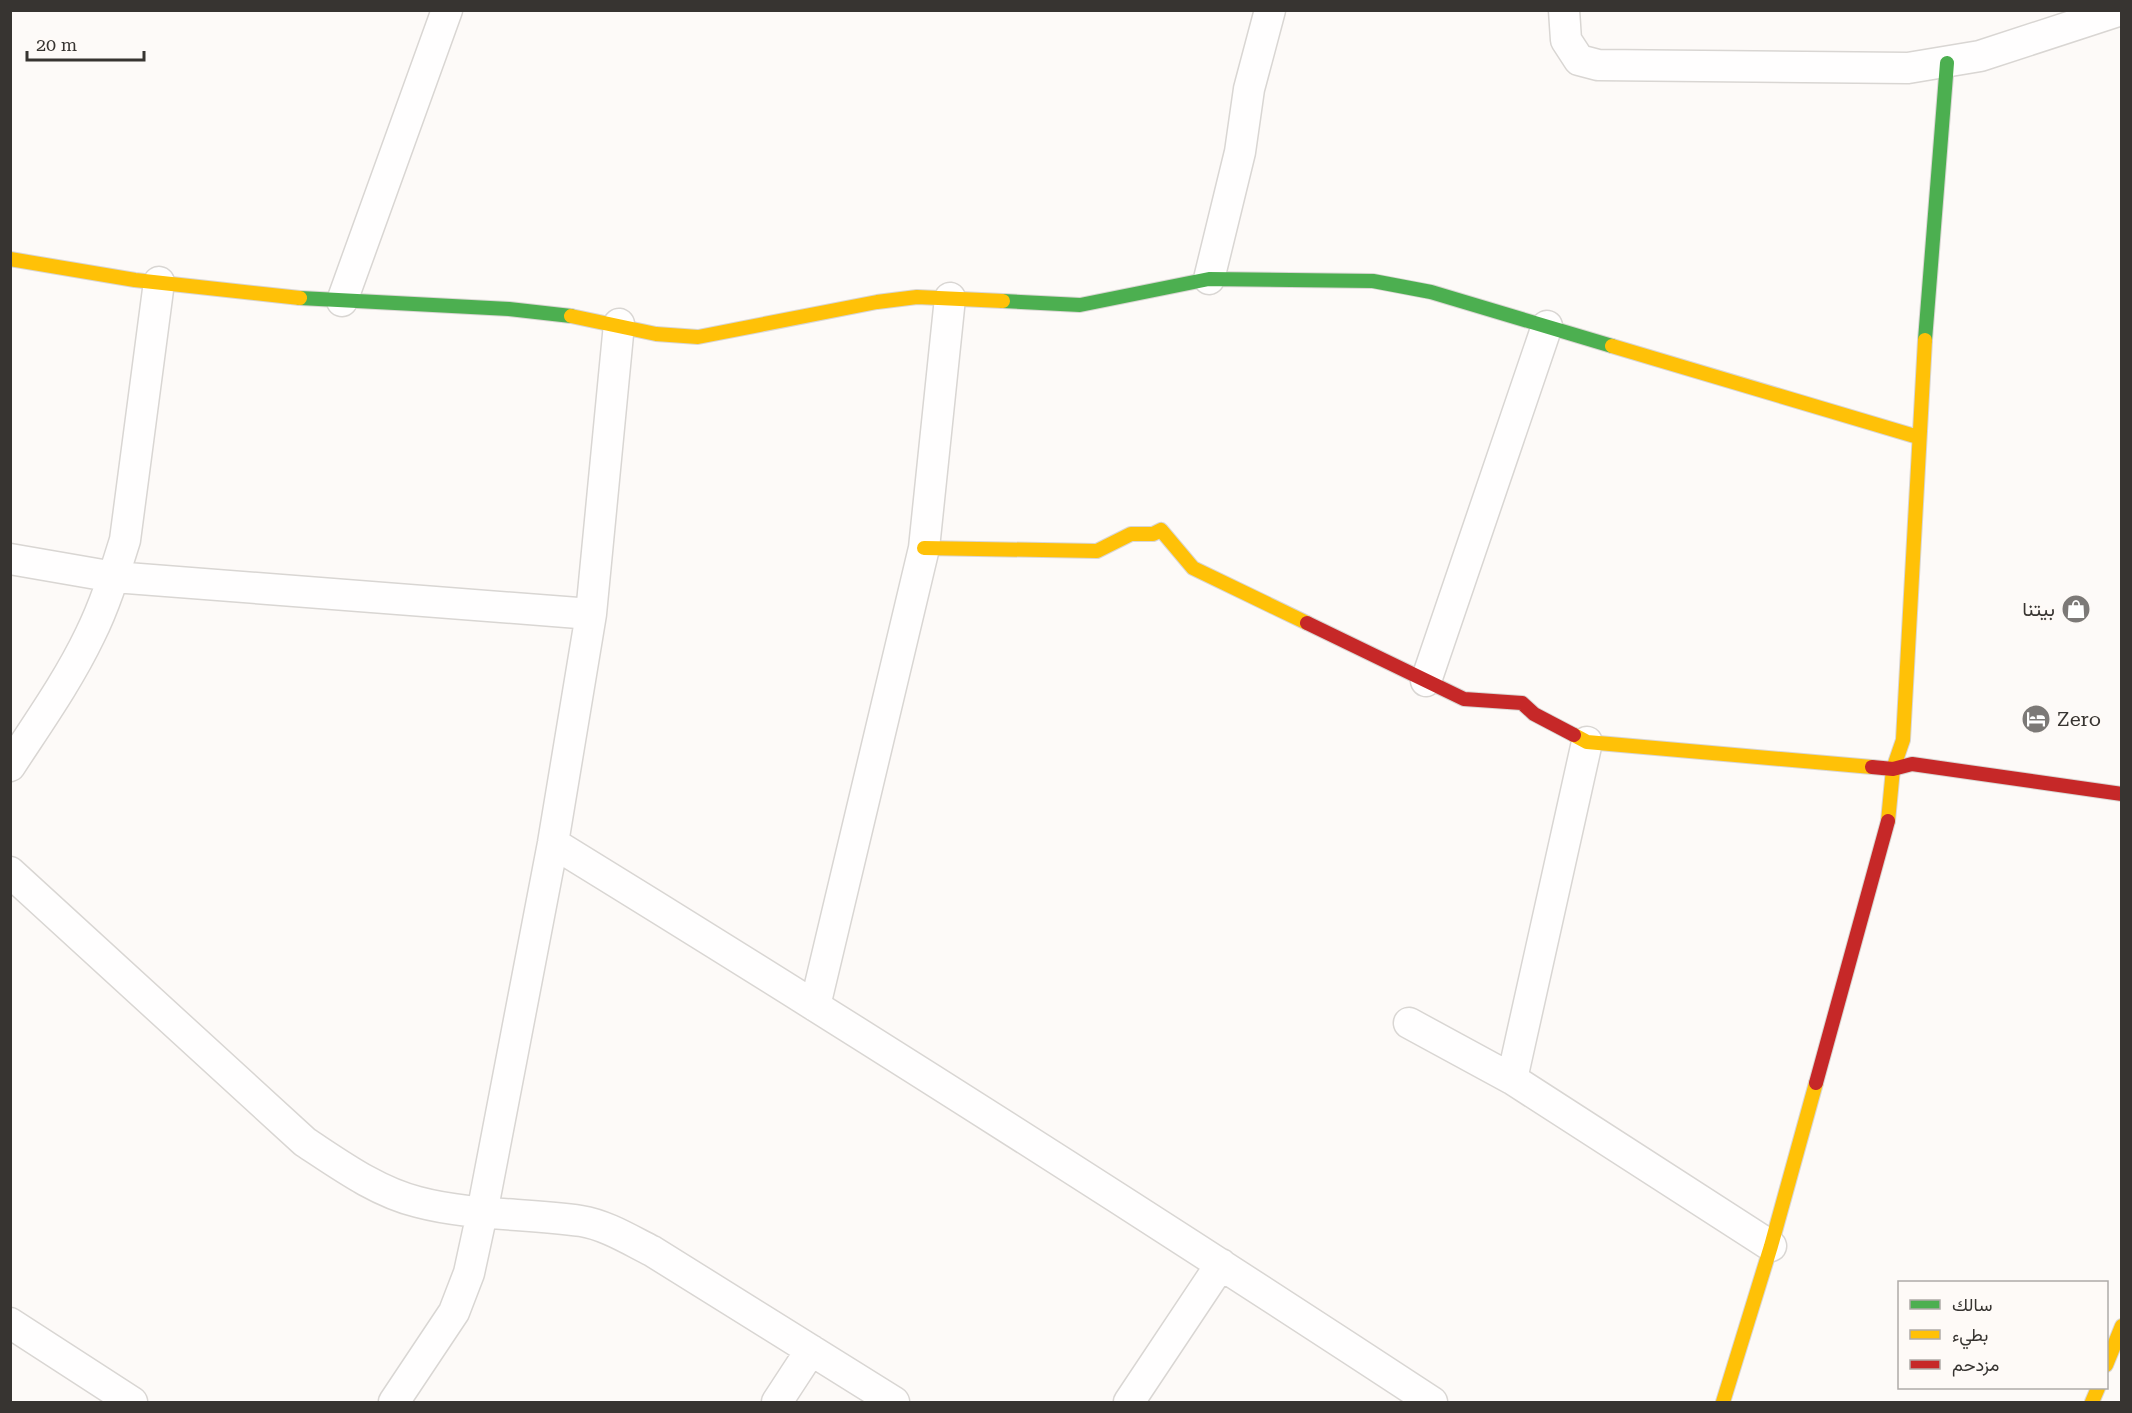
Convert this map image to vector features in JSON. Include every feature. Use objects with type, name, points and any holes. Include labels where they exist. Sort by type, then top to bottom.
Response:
[{"type":"street","points":[[342,301],[447,10]]},
{"type":"street","points":[[1209,279],[1240,152],[1249,89],[1270,10]]},
{"type":"street","points":[[1564,10],[1566,40],[1579,60],[1598,65],[1908,68],[1980,56],[2121,10]]},
{"type":"street","points":[[1723,1402],[1771,1246],[1887,828],[1893,769],[1903,740],[1918,437],[1947,63]]},
{"type":"street","points":[[10,260],[159,282],[342,301],[533,311],[619,324],[672,337],[698,337],[877,302],[917,297],[1080,305],[1209,279],[1373,281],[1431,292],[1918,437]]},
{"type":"street","points":[[10,766],[75,664],[114,578],[125,540],[159,282]]},
{"type":"street","points":[[815,1006],[924,548],[950,298]]},
{"type":"street","points":[[394,1402],[435,1344],[454,1312],[469,1273],[482,1214],[553,843],[591,614],[619,324]]},
{"type":"street","points":[[1426,681],[1547,326]]},
{"type":"street","points":[[924,548],[1097,551],[1121,537],[1142,531],[1153,534],[1161,530],[1193,568],[1464,699],[1522,703],[1534,714],[1587,742],[1893,769],[1912,764],[2121,794]]},
{"type":"street","points":[[10,559],[114,578],[591,614]]},
{"type":"street","points":[[1512,1079],[1587,742]]},
{"type":"street","points":[[553,843],[1221,1264],[1432,1402]]},
{"type":"street","points":[[10,872],[305,1143],[356,1176],[416,1202],[482,1214],[582,1221],[613,1231],[652,1251],[894,1402]]},
{"type":"street","points":[[1409,1023],[1512,1079],[1771,1246]]},
{"type":"street","points":[[1129,1402],[1221,1264]]},
{"type":"street","points":[[10,1323],[132,1402]]},
{"type":"street","points":[[2108,1360],[2121,1326]]},
{"type":"street","points":[[777,1402],[811,1350]]},
{"type":"traffic: fast","points":[[1925,340],[1947,63]]},
{"type":"traffic: fast","points":[[1003,301],[1080,305],[1209,279],[1373,281],[1431,292],[1612,346]]},
{"type":"traffic: fast","points":[[300,298],[509,309],[571,316]]},
{"type":"traffic: slow","points":[[10,259],[135,280],[300,298]]},
{"type":"traffic: slow","points":[[571,316],[656,334],[698,337],[877,302],[917,297],[1003,301]]},
{"type":"traffic: slow","points":[[1888,821],[1893,769],[1903,740],[1925,340]]},
{"type":"traffic: slow","points":[[1612,346],[1918,437]]},
{"type":"traffic: slow","points":[[924,548],[1097,551],[1131,534],[1153,534],[1161,530],[1193,568],[1307,623]]},
{"type":"traffic: slow","points":[[1574,735],[1587,742],[1872,767]]},
{"type":"traffic: slow","points":[[1723,1402],[1771,1246],[1816,1083]]},
{"type":"traffic: slow","points":[[2108,1360],[2122,1326]]},
{"type":"traffic: slow","points":[[2092,1402],[2098,1389]]},
{"type":"traffic: jam","points":[[1307,623],[1464,699],[1522,703],[1534,714],[1574,735]]},
{"type":"traffic: jam","points":[[1872,767],[1893,769],[1912,764],[2122,794]]},
{"type":"traffic: jam","points":[[1816,1083],[1888,821]]},
{"type":"place","name":"بيتنا","points":[[2076,609]]},
{"type":"place","name":"Zero","points":[[2036,719]]}]
